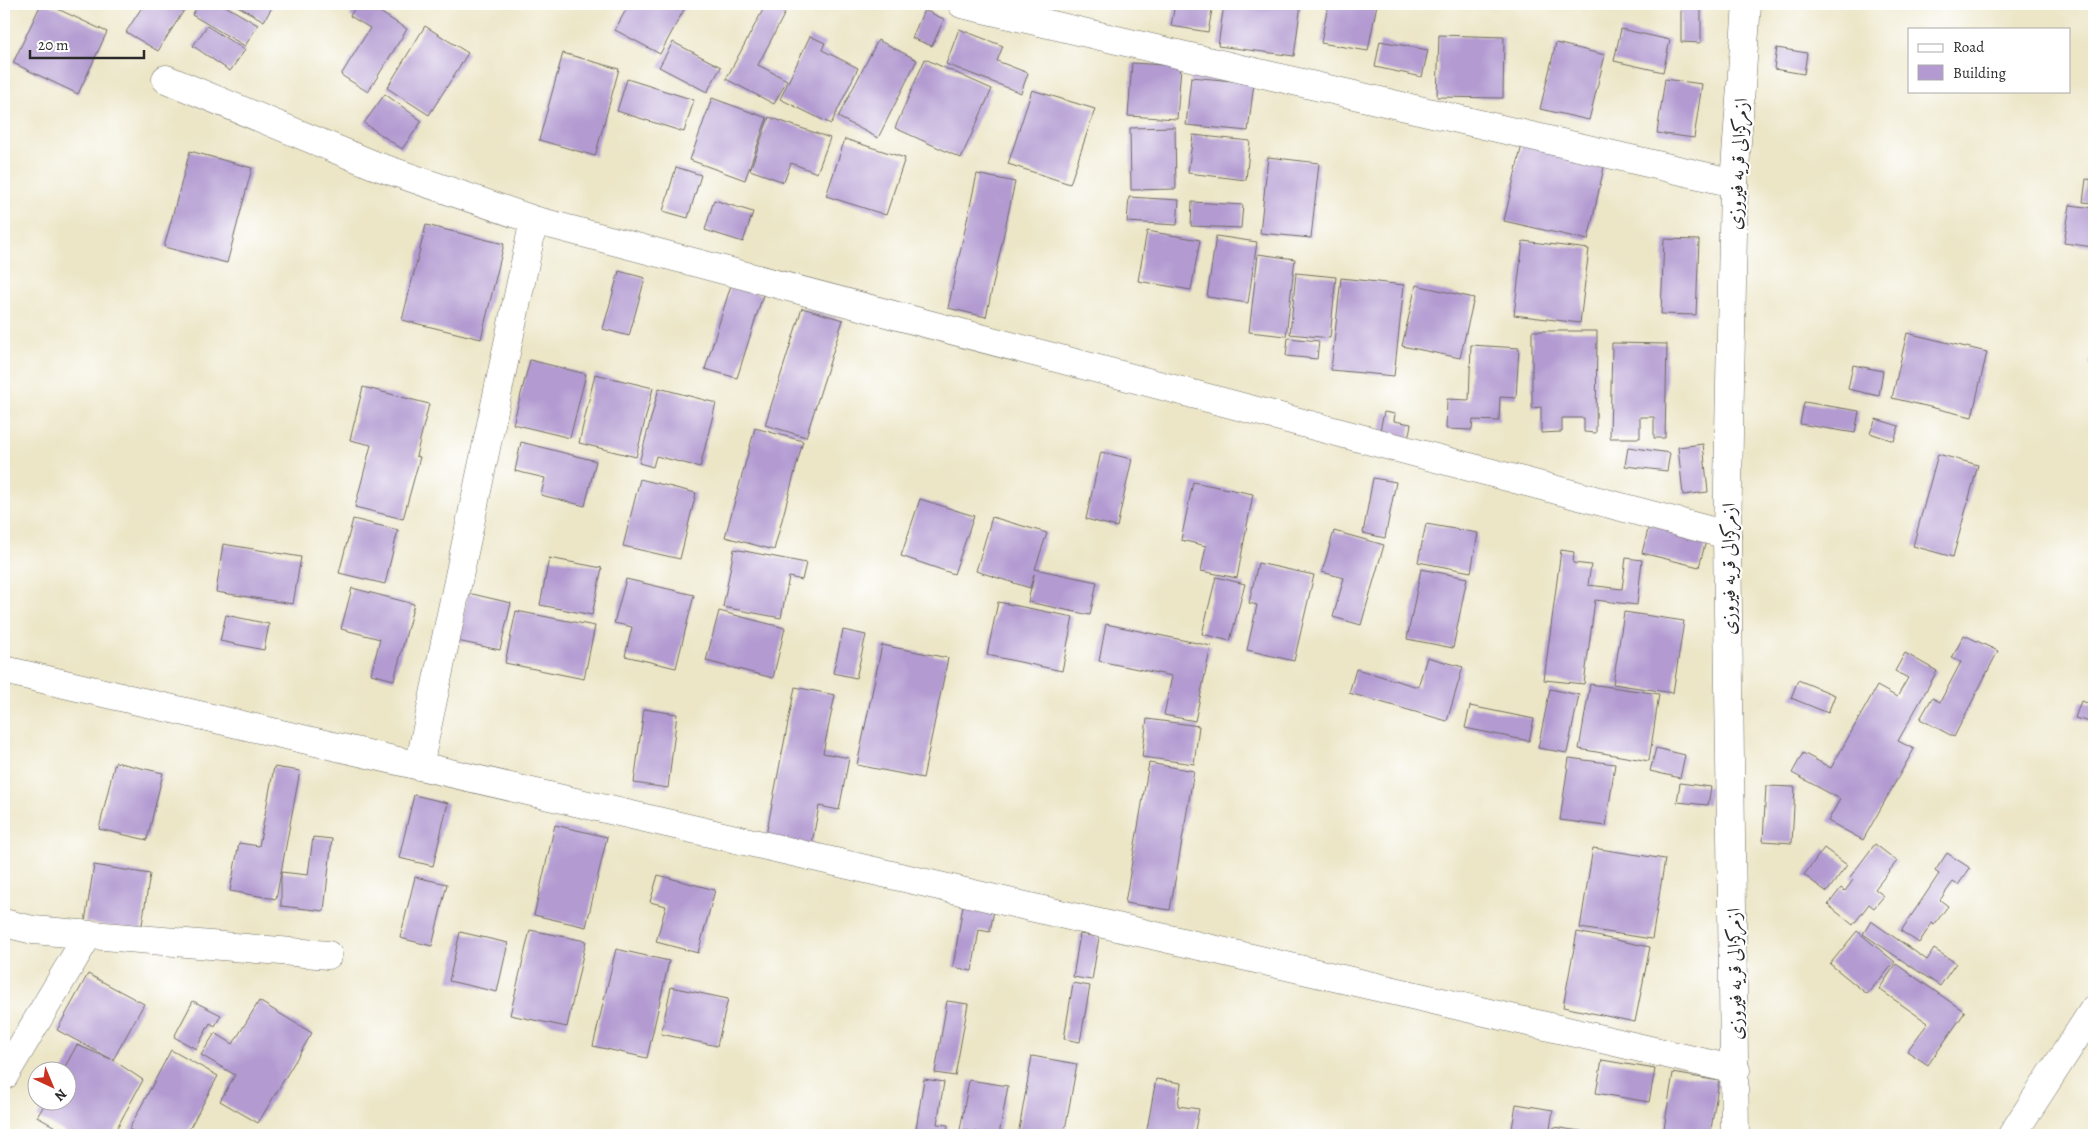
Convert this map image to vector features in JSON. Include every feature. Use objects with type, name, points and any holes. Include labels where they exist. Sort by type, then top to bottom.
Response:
[{"type":"street","points":[[962,4],[1734,182]]},
{"type":"street","name":"ازمرکزالی قریه فیروزی","points":[[1735,1135],[1736,1070],[1727,535],[1734,182],[1747,4]]},
{"type":"street","points":[[166,79],[374,165],[534,220],[1727,535]]},
{"type":"street","points":[[420,766],[534,220]]},
{"type":"street","points":[[4,670],[1736,1070]]},
{"type":"street","points":[[4,923],[33,930],[328,956]]},
{"type":"street","points":[[4,1076],[88,935]]},
{"type":"street","points":[[2012,1135],[2093,1015]]},
{"type":"building","points":[[41,4],[47,4],[107,32],[78,94],[13,63]]},
{"type":"building","points":[[144,4],[188,4],[158,51],[126,32]]},
{"type":"building","points":[[199,4],[222,4],[258,25],[245,46],[192,15]]},
{"type":"building","points":[[234,4],[274,4],[264,21]]},
{"type":"building","points":[[357,4],[367,4],[407,29],[368,92],[341,75],[370,28],[350,16]]},
{"type":"building","points":[[629,4],[687,4],[660,54],[615,30]]},
{"type":"building","points":[[766,4],[785,13],[758,65],[787,80],[774,104],[726,79]]},
{"type":"building","points":[[1144,4],[1162,4],[1162,8]]},
{"type":"building","points":[[1175,4],[1213,4],[1208,32],[1171,26]]},
{"type":"building","points":[[1224,4],[1301,4],[1294,56],[1218,46]]},
{"type":"building","points":[[1328,4],[1377,4],[1368,51],[1321,43]]},
{"type":"building","points":[[1681,4],[1701,4],[1701,43],[1681,42]]},
{"type":"building","points":[[924,10],[944,19],[932,46],[912,38]]},
{"type":"building","points":[[207,26],[245,50],[230,71],[193,46]]},
{"type":"building","points":[[425,26],[468,53],[429,115],[387,88]]},
{"type":"building","points":[[959,29],[1003,46],[997,61],[1028,73],[1021,93],[946,64]]},
{"type":"building","points":[[1621,29],[1670,40],[1663,72],[1614,61]]},
{"type":"building","points":[[1439,35],[1504,37],[1503,98],[1437,97]]},
{"type":"building","points":[[810,36],[825,43],[822,50],[858,68],[831,124],[780,99]]},
{"type":"building","points":[[878,40],[917,60],[878,138],[838,117]]},
{"type":"building","points":[[1380,41],[1428,50],[1422,77],[1375,67]]},
{"type":"building","points":[[673,42],[721,67],[707,92],[659,67]]},
{"type":"building","points":[[1556,43],[1605,55],[1589,120],[1540,109]]},
{"type":"building","points":[[1777,48],[1807,53],[1804,74],[1774,69]]},
{"type":"building","points":[[563,53],[619,69],[595,156],[539,140]]},
{"type":"building","points":[[925,59],[992,89],[961,158],[895,128]]},
{"type":"building","points":[[1132,63],[1181,66],[1177,119],[1128,116]]},
{"type":"building","points":[[1191,77],[1254,83],[1248,131],[1186,125]]},
{"type":"building","points":[[627,79],[694,100],[684,132],[617,111]]},
{"type":"building","points":[[1665,79],[1702,84],[1694,138],[1657,133]]},
{"type":"building","points":[[1032,90],[1095,109],[1070,184],[1008,164]]},
{"type":"building","points":[[385,94],[422,121],[402,149],[364,123]]},
{"type":"building","points":[[712,98],[767,118],[745,180],[690,160]]},
{"type":"building","points":[[769,117],[830,138],[817,173],[791,163],[784,182],[750,170]]},
{"type":"building","points":[[1175,127],[1176,189],[1131,190],[1130,128]]},
{"type":"building","points":[[1193,135],[1250,141],[1246,180],[1188,173]]},
{"type":"building","points":[[845,139],[905,158],[886,215],[826,196]]},
{"type":"building","points":[[1523,140],[1606,158],[1588,240],[1504,221]]},
{"type":"building","points":[[190,151],[252,168],[227,263],[164,247]]},
{"type":"building","points":[[1268,157],[1319,163],[1311,238],[1260,233]]},
{"type":"building","points":[[676,167],[701,175],[688,218],[663,211]]},
{"type":"building","points":[[977,174],[1015,182],[986,317],[948,308]]},
{"type":"building","points":[[2086,179],[2094,180],[2094,203],[2083,202]]},
{"type":"building","points":[[1129,197],[1179,200],[1177,225],[1127,222]]},
{"type":"building","points":[[714,200],[753,212],[743,242],[705,230]]},
{"type":"building","points":[[1192,202],[1243,205],[1241,228],[1191,226]]},
{"type":"building","points":[[2070,205],[2094,208],[2093,247],[2064,243]]},
{"type":"building","points":[[426,225],[504,244],[481,339],[402,320]]},
{"type":"building","points":[[1147,231],[1200,240],[1191,290],[1138,281]]},
{"type":"building","points":[[1216,236],[1257,242],[1248,303],[1207,297]]},
{"type":"building","points":[[1664,239],[1699,240],[1696,315],[1661,314]]},
{"type":"building","points":[[1523,241],[1589,249],[1580,323],[1514,315]]},
{"type":"building","points":[[1258,254],[1295,259],[1286,336],[1249,332]]},
{"type":"building","points":[[619,271],[645,278],[629,336],[603,329]]},
{"type":"building","points":[[1296,273],[1336,277],[1330,338],[1290,334]]},
{"type":"building","points":[[1341,278],[1404,285],[1394,376],[1331,370]]},
{"type":"building","points":[[731,285],[763,295],[737,378],[705,369]]},
{"type":"building","points":[[1416,285],[1474,298],[1460,358],[1402,346]]},
{"type":"building","points":[[802,308],[843,320],[806,437],[765,425]]},
{"type":"building","points":[[1532,331],[1597,331],[1596,433],[1584,432],[1584,418],[1562,418],[1562,432],[1541,433],[1541,407],[1532,408]]},
{"type":"building","points":[[1907,333],[1987,352],[1972,417],[1892,398]]},
{"type":"building","points":[[1288,338],[1319,341],[1317,359],[1286,356]]},
{"type":"building","points":[[1612,343],[1667,344],[1665,438],[1654,438],[1654,417],[1640,417],[1640,438],[1610,438]]},
{"type":"building","points":[[1471,345],[1519,348],[1516,398],[1500,397],[1499,421],[1473,420],[1472,430],[1446,429],[1447,399],[1469,400]]},
{"type":"building","points":[[2094,348],[2094,365],[2089,364]]},
{"type":"building","points":[[530,360],[586,374],[570,438],[513,424]]},
{"type":"building","points":[[1853,365],[1883,371],[1879,396],[1848,389]]},
{"type":"building","points":[[595,374],[653,388],[636,457],[579,443]]},
{"type":"building","points":[[363,387],[429,404],[416,456],[420,457],[403,519],[355,507],[371,445],[350,440]]},
{"type":"building","points":[[659,388],[716,403],[700,467],[656,456],[653,467],[639,463]]},
{"type":"building","points":[[1804,402],[1859,411],[1855,433],[1800,424]]},
{"type":"building","points":[[1384,412],[1395,414],[1394,421],[1411,424],[1407,445],[1378,439]]},
{"type":"building","points":[[1876,419],[1899,426],[1894,441],[1870,433]]},
{"type":"building","points":[[755,428],[803,441],[774,550],[725,537]]},
{"type":"building","points":[[521,442],[596,461],[585,506],[541,495],[545,478],[515,471]]},
{"type":"building","points":[[1703,444],[1708,492],[1683,495],[1678,447]]},
{"type":"building","points":[[1628,447],[1670,453],[1667,471],[1625,466]]},
{"type":"building","points":[[1101,452],[1132,459],[1117,527],[1086,519]]},
{"type":"building","points":[[1938,454],[1978,465],[1953,557],[1913,546]]},
{"type":"building","points":[[1373,478],[1396,482],[1385,538],[1363,533]]},
{"type":"building","points":[[640,479],[696,493],[680,559],[623,546]]},
{"type":"building","points":[[1193,482],[1253,494],[1237,578],[1201,571],[1206,546],[1181,540]]},
{"type":"building","points":[[920,499],[974,516],[954,574],[901,556]]},
{"type":"building","points":[[992,517],[1047,533],[1035,569],[1097,582],[1090,615],[1028,602],[1034,574],[1030,588],[976,571]]},
{"type":"building","points":[[353,519],[398,530],[385,584],[339,573]]},
{"type":"building","points":[[1650,522],[1707,537],[1699,567],[1642,553]]},
{"type":"building","points":[[1426,524],[1478,533],[1471,572],[1418,562]]},
{"type":"building","points":[[1334,531],[1384,545],[1361,625],[1333,617],[1344,578],[1322,572]]},
{"type":"building","points":[[223,544],[301,557],[293,604],[216,592]]},
{"type":"building","points":[[734,549],[806,563],[802,580],[789,577],[781,618],[723,607]]},
{"type":"building","points":[[1561,550],[1574,552],[1573,563],[1591,565],[1588,585],[1622,589],[1626,558],[1642,560],[1637,605],[1595,600],[1584,684],[1544,680]]},
{"type":"building","points":[[549,558],[602,568],[592,615],[540,605]]},
{"type":"building","points":[[1258,563],[1314,575],[1294,661],[1247,650],[1257,605],[1249,603]]},
{"type":"building","points":[[1421,569],[1467,578],[1453,648],[1407,639]]},
{"type":"building","points":[[1216,577],[1245,584],[1230,641],[1202,634]]},
{"type":"building","points":[[626,579],[694,595],[676,668],[625,656],[632,627],[614,623]]},
{"type":"building","points":[[352,588],[414,604],[394,680],[371,674],[380,639],[341,629]]},
{"type":"building","points":[[468,593],[511,603],[500,650],[457,641]]},
{"type":"building","points":[[998,602],[1073,617],[1062,671],[987,655]]},
{"type":"building","points":[[516,611],[595,626],[584,679],[505,663]]},
{"type":"building","points":[[719,611],[785,628],[773,678],[706,661]]},
{"type":"building","points":[[1624,612],[1684,621],[1673,693],[1613,684]]},
{"type":"building","points":[[226,615],[269,624],[264,650],[220,641]]},
{"type":"building","points":[[1106,624],[1211,646],[1195,721],[1164,715],[1172,676],[1099,661]]},
{"type":"building","points":[[843,630],[866,635],[856,678],[833,673]]},
{"type":"building","points":[[1964,635],[1998,651],[1954,737],[1920,719],[1932,698],[1940,702],[1961,662],[1952,658]]},
{"type":"building","points":[[882,645],[948,658],[923,778],[857,765]]},
{"type":"building","points":[[1905,653],[1937,671],[1898,741],[1914,749],[1863,840],[1828,821],[1840,799],[1792,773],[1803,753],[1831,768],[1877,686],[1897,697],[1908,678],[1895,671]]},
{"type":"building","points":[[1427,657],[1463,667],[1447,721],[1349,693],[1356,669],[1418,687]]},
{"type":"building","points":[[1798,680],[1835,695],[1828,713],[1791,698]]},
{"type":"building","points":[[1590,684],[1659,694],[1649,761],[1579,749]]},
{"type":"building","points":[[795,687],[835,695],[823,753],[849,758],[839,810],[819,806],[811,849],[765,840]]},
{"type":"building","points":[[1550,689],[1579,695],[1567,753],[1538,748]]},
{"type":"building","points":[[2081,701],[2094,705],[2094,723],[2075,718]]},
{"type":"building","points":[[1470,706],[1534,719],[1529,741],[1465,728]]},
{"type":"building","points":[[644,709],[677,714],[668,788],[634,783]]},
{"type":"building","points":[[1147,719],[1199,726],[1194,764],[1142,757]]},
{"type":"building","points":[[1656,748],[1685,755],[1680,778],[1650,771]]},
{"type":"building","points":[[1569,758],[1615,764],[1606,826],[1560,820]]},
{"type":"building","points":[[115,762],[163,773],[147,840],[99,829]]},
{"type":"building","points":[[1149,763],[1194,771],[1170,910],[1125,903]]},
{"type":"building","points":[[274,767],[300,771],[276,899],[230,891],[239,843],[259,846]]},
{"type":"building","points":[[1680,783],[1711,787],[1708,805],[1677,802]]},
{"type":"building","points":[[1766,786],[1795,787],[1792,843],[1763,841]]},
{"type":"building","points":[[414,795],[448,803],[433,866],[399,858]]},
{"type":"building","points":[[555,825],[607,837],[586,927],[534,915]]},
{"type":"building","points":[[313,837],[332,839],[324,911],[281,906],[281,872],[308,875]]},
{"type":"building","points":[[1875,844],[1897,861],[1875,889],[1884,896],[1874,908],[1869,904],[1853,925],[1828,905],[1841,888],[1845,891],[1853,880],[1850,877]]},
{"type":"building","points":[[1593,848],[1665,859],[1652,939],[1580,928]]},
{"type":"building","points":[[1824,848],[1847,865],[1827,892],[1804,875]]},
{"type":"building","points":[[1947,853],[1970,868],[1958,885],[1953,882],[1940,900],[1948,906],[1934,925],[1932,923],[1919,943],[1901,931],[1939,874],[1935,871]]},
{"type":"building","points":[[94,865],[150,874],[141,931],[85,922]]},
{"type":"building","points":[[658,875],[715,890],[698,953],[656,942],[666,906],[650,902]]},
{"type":"building","points":[[415,877],[447,884],[432,946],[400,938]]},
{"type":"building","points":[[963,905],[994,910],[990,932],[979,930],[972,971],[953,967]]},
{"type":"building","points":[[1871,921],[1927,960],[1934,949],[1956,963],[1940,986],[1863,934]]},
{"type":"building","points":[[530,930],[586,941],[567,1027],[510,1015]]},
{"type":"building","points":[[1857,931],[1895,962],[1867,994],[1830,964]]},
{"type":"building","points":[[460,932],[508,943],[497,992],[449,981]]},
{"type":"building","points":[[1577,932],[1650,947],[1635,1022],[1563,1007]]},
{"type":"building","points":[[1080,934],[1099,937],[1092,980],[1073,977]]},
{"type":"building","points":[[616,949],[669,961],[647,1058],[593,1046]]},
{"type":"building","points":[[1896,964],[1965,1012],[1928,1065],[1907,1051],[1928,1023],[1879,989]]},
{"type":"building","points":[[88,974],[144,1004],[113,1060],[143,1080],[113,1135],[70,1135],[37,1117],[40,1112],[78,1112],[78,1062],[68,1062],[77,1045],[111,1059],[57,1030]]},
{"type":"building","points":[[1073,983],[1090,986],[1080,1042],[1064,1039]]},
{"type":"building","points":[[671,987],[728,999],[717,1046],[661,1034]]},
{"type":"building","points":[[193,1001],[221,1015],[215,1026],[210,1023],[196,1049],[174,1037]]},
{"type":"building","points":[[259,1001],[312,1033],[258,1123],[220,1101],[235,1075],[201,1055],[215,1033],[233,1044]]},
{"type":"building","points":[[947,1001],[968,1004],[955,1076],[935,1073]]},
{"type":"building","points":[[171,1050],[218,1076],[186,1135],[140,1135],[129,1129]]},
{"type":"building","points":[[1032,1056],[1077,1064],[1064,1135],[1018,1135]]},
{"type":"building","points":[[1602,1060],[1655,1069],[1649,1102],[1596,1093]]},
{"type":"building","points":[[1673,1073],[1719,1081],[1710,1135],[1663,1135]]},
{"type":"building","points":[[924,1079],[944,1082],[937,1124],[948,1125],[947,1135],[915,1135]]},
{"type":"building","points":[[1156,1079],[1181,1083],[1178,1106],[1199,1109],[1194,1135],[1146,1135]]},
{"type":"building","points":[[969,1080],[1008,1086],[999,1135],[960,1130]]},
{"type":"building","points":[[1516,1104],[1553,1110],[1549,1135],[1511,1135]]},
{"type":"building","points":[[1554,1127],[1586,1132],[1585,1135],[1552,1135]]}]
